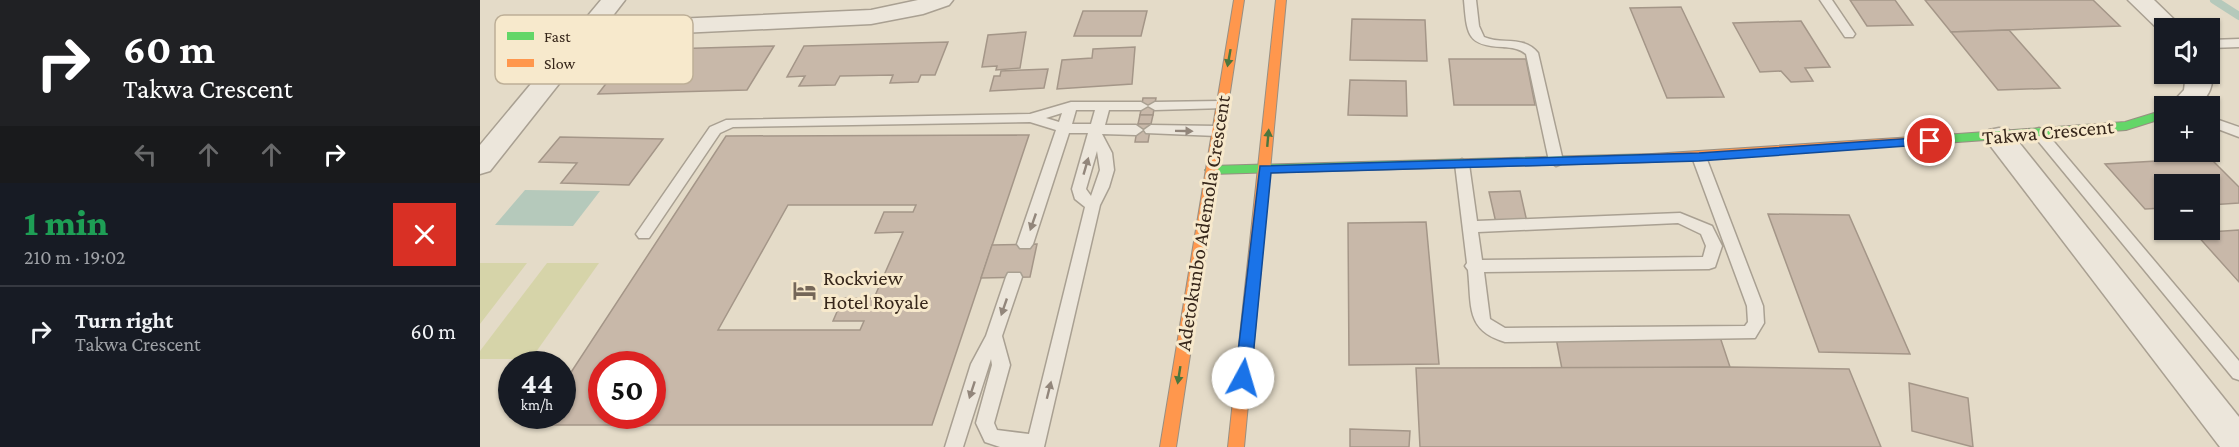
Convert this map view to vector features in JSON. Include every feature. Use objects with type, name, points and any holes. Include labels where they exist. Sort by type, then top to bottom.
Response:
[{"type":"main road","name":"Adetokunbo Ademola Crescent","points":[[1168,447],[1220,105],[1239,0]]},
{"type":"main road","points":[[1236,447],[1281,0]]},
{"type":"main road","name":"Takwa Crescent","points":[[1211,170],[1699,157],[2126,126],[2154,117]]},
{"type":"street","points":[[602,15],[613,0]]},
{"type":"street","points":[[693,25],[871,17],[915,9],[941,0]]},
{"type":"street","points":[[2140,0],[2160,18]]},
{"type":"street","points":[[480,164],[546,84]]},
{"type":"street","points":[[1999,137],[2239,444]]},
{"type":"lane","points":[[1470,0],[1475,34],[1480,40],[1488,43],[1518,44],[1527,47],[1532,53],[1556,161]]},
{"type":"lane","points":[[1826,0],[1849,34]]},
{"type":"lane","points":[[2220,44],[2239,43]]},
{"type":"lane","points":[[644,234],[715,130],[723,125],[1030,118],[1071,106],[1220,105]]},
{"type":"lane","points":[[1025,244],[1071,106]]},
{"type":"lane","points":[[994,336],[1001,365],[985,423],[991,436],[1006,441],[1036,444],[1094,205],[1080,195],[1079,189],[1102,106]]},
{"type":"lane","points":[[1030,118],[1065,128],[1095,132],[1136,130]]},
{"type":"lane","points":[[2220,125],[2239,132]]},
{"type":"lane","points":[[1151,130],[1217,131]]},
{"type":"lane","points":[[2038,133],[2239,373]]},
{"type":"lane","points":[[1462,164],[1473,266],[1482,320],[1486,328],[1505,335],[1749,333],[1756,323],[1755,306],[1699,157]]},
{"type":"lane","points":[[1469,227],[1680,218],[1707,230],[1714,246],[1709,263],[1473,266]]},
{"type":"lane","points":[[954,447],[980,364],[994,336],[1014,277]]},
{"type":"shaded area","points":[[525,190],[600,191],[573,226],[495,225]]},
{"type":"shaded area","points":[[480,263],[527,263],[480,324]]},
{"type":"shaded area","points":[[547,263],[599,263],[537,351],[498,351],[498,359],[480,359],[480,351]]},
{"type":"building","points":[[1850,0],[1895,0],[1913,25],[1867,26]]},
{"type":"building","points":[[1925,0],[2093,0],[2120,26],[1951,32]]},
{"type":"building","points":[[1681,7],[1724,97],[1667,98],[1630,8]]},
{"type":"building","points":[[1083,11],[1147,11],[1141,36],[1074,36]]},
{"type":"building","points":[[1352,19],[1425,20],[1427,61],[1350,60]]},
{"type":"building","points":[[1801,21],[1830,67],[1805,68],[1813,81],[1791,82],[1781,71],[1760,72],[1733,23]]},
{"type":"building","points":[[2009,30],[2060,88],[1998,90],[1951,32]]},
{"type":"building","points":[[1026,32],[1020,68],[996,70],[997,66],[982,67],[988,35]]},
{"type":"building","points":[[948,42],[935,75],[921,75],[918,82],[890,83],[893,75],[840,76],[835,85],[799,86],[805,76],[787,77],[804,46]]},
{"type":"building","points":[[774,46],[747,90],[598,94],[606,84],[693,84],[693,48]]},
{"type":"building","points":[[1135,47],[1132,84],[1057,89],[1062,60],[1092,58],[1093,49]]},
{"type":"building","points":[[1449,59],[1526,59],[1535,105],[1454,105]]},
{"type":"building","points":[[1048,69],[1044,88],[990,91],[994,76],[1000,76],[1001,71]]},
{"type":"building","points":[[1350,80],[1406,81],[1407,116],[1348,115]]},
{"type":"building","points":[[1143,98],[1156,98],[1153,115],[1140,115]]},
{"type":"building","points":[[1140,115],[1153,115],[1151,124],[1138,124]]},
{"type":"building","points":[[1138,124],[1151,124],[1148,142],[1135,142]]},
{"type":"building","points":[[1029,135],[932,425],[666,425],[666,351],[588,351],[588,425],[576,425],[576,365],[726,136]],"holes":[[[788,205],[916,205],[913,212],[884,212],[875,233],[903,232],[874,298],[843,298],[833,321],[864,321],[860,330],[718,330]]]},
{"type":"building","points":[[560,137],[663,139],[629,185],[561,183],[577,163],[539,162]]},
{"type":"building","points":[[2154,161],[2214,162],[2239,187],[2239,203],[2220,204],[2220,174],[2154,174],[2154,209],[2145,209],[2105,164]]},
{"type":"building","points":[[1520,191],[1527,222],[1496,223],[1489,192]]},
{"type":"building","points":[[1768,214],[1849,215],[1910,354],[1819,352]]},
{"type":"building","points":[[1426,222],[1439,364],[1349,365],[1348,223]]},
{"type":"building","points":[[2239,230],[2239,282],[2201,240],[2220,240],[2220,231]]},
{"type":"building","points":[[1037,244],[1030,277],[981,278],[992,245]]},
{"type":"building","points":[[1720,337],[1730,367],[1562,369],[1556,338]]},
{"type":"building","points":[[1416,368],[1849,369],[1881,447],[1420,447]]},
{"type":"building","points":[[1909,383],[1968,398],[1973,447],[1912,431]]},
{"type":"building","points":[[1350,429],[1410,431],[1409,447],[1350,447]]},
{"type":"waterway","points":[[2214,0],[2239,16]]},
{"type":"traffic: fast","points":[[1944,139],[2126,126],[2154,117]]},
{"type":"traffic: fast","points":[[1211,170],[1652,158]]},
{"type":"traffic: slow","points":[[1168,447],[1239,0]]},
{"type":"traffic: slow","points":[[1236,447],[1281,0]]},
{"type":"traffic: slow","points":[[1652,158],[1944,139]]},
{"type":"place","name":"Rockview Hotel Royale","points":[[805,290]]},
{"type":"route","points":[[1243,378],[1265,169],[1699,157],[1930,141]]}]
